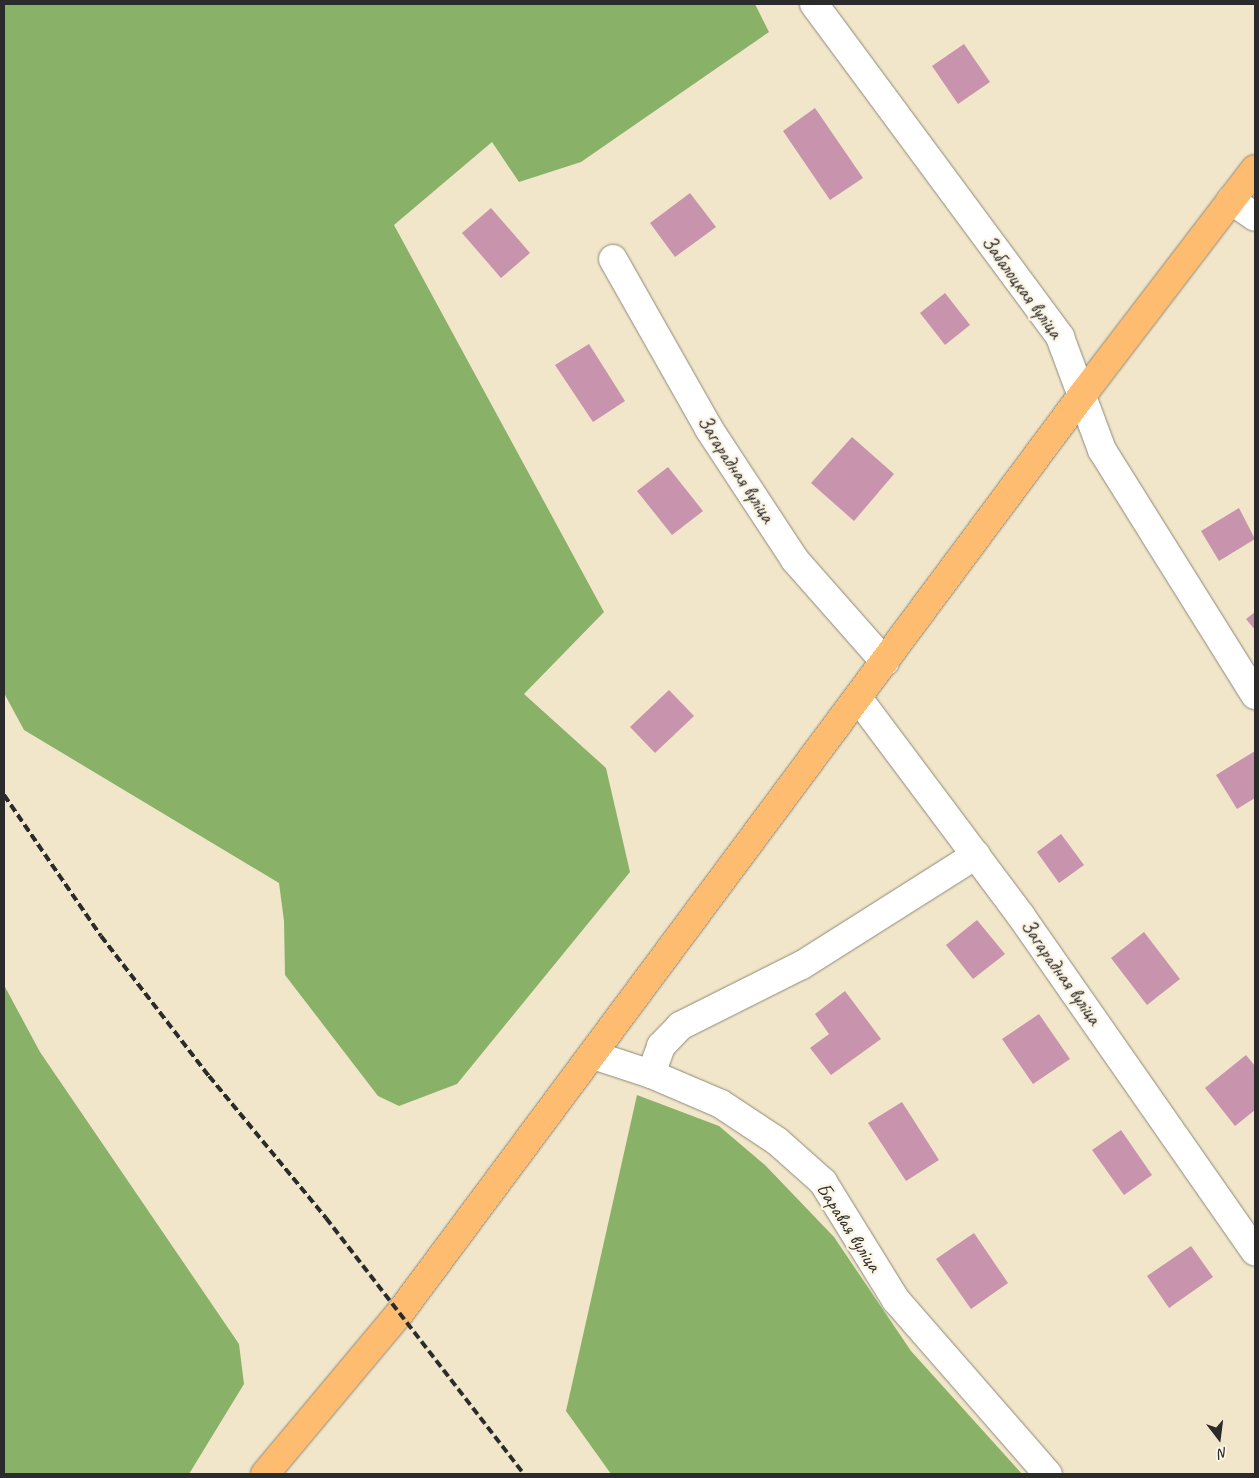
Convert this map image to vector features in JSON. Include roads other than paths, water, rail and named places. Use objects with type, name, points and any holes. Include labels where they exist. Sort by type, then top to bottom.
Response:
[{"type":"main road","points":[[265,1474],[399,1314],[1083,394],[1255,169]]},
{"type":"street","name":"Забалоцкая вуліца","points":[[814,4],[1060,337],[1083,394],[1102,450],[1255,695]]},
{"type":"street","points":[[1231,200],[1255,217]]},
{"type":"street","name":"Загарадная вуліца","points":[[613,259],[709,429],[795,560],[885,662]]},
{"type":"street","name":"Загарадная вуліца","points":[[858,698],[976,856],[1255,1252]]},
{"type":"street","points":[[650,1074],[661,1046],[680,1026],[802,965],[976,856]]},
{"type":"street","name":"Баравая вуліца","points":[[593,1055],[650,1074],[721,1104],[777,1141],[823,1182],[896,1300],[1048,1474]]},
{"type":"railway","points":[[4,795],[101,936],[209,1076],[326,1218],[524,1474]]}]
